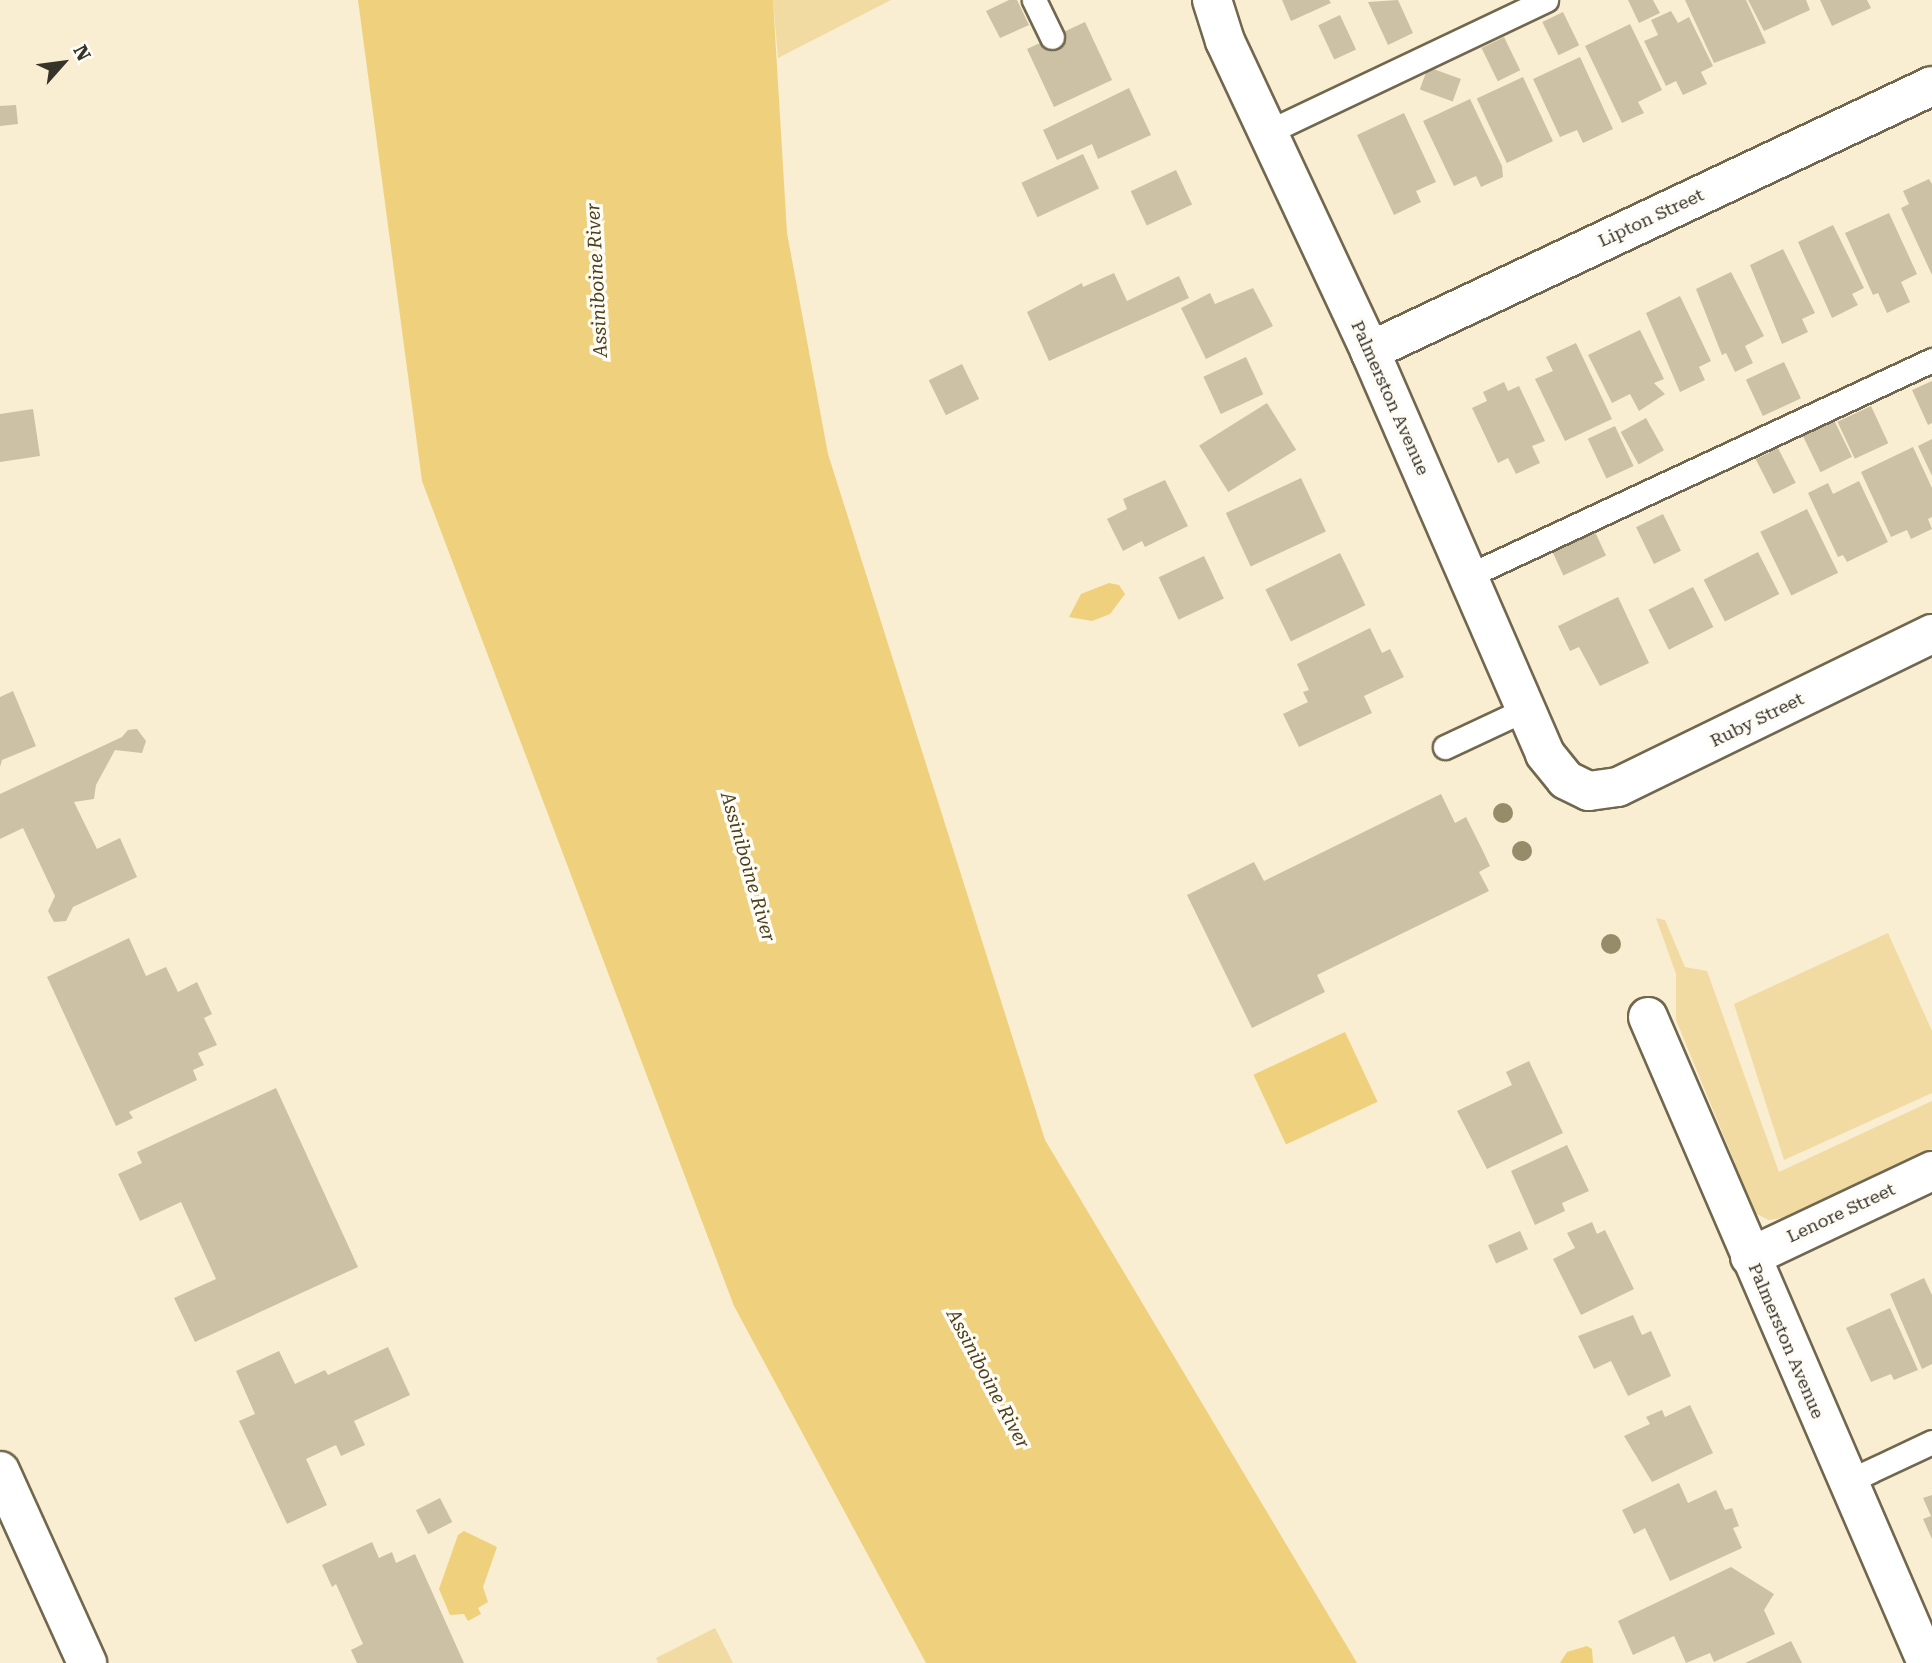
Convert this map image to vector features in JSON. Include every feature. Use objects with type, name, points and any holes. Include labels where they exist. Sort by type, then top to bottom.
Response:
[{"type":"street","name":"Palmerston Avenue","points":[[1212,0],[1225,41],[1370,351],[1545,754],[1578,787]]},
{"type":"street","name":"Lipton Street","points":[[1370,351],[1932,86]]},
{"type":"street","name":"Ruby Street","points":[[1578,787],[1602,791],[1618,787],[1932,634]]},
{"type":"street","name":"Palmerston Avenue","points":[[1648,1017],[1927,1663]]},
{"type":"street","name":"Lenore Street","points":[[1750,1257],[1932,1171]]},
{"type":"street","points":[[0,1471],[87,1663]]},
{"type":"lane","points":[[1034,0],[1052,37]]},
{"type":"lane","points":[[1268,132],[1546,0]]},
{"type":"lane","points":[[1468,576],[1932,360]]},
{"type":"lane","points":[[1445,747],[1526,709]]},
{"type":"lane","points":[[1847,1482],[1932,1442]]},
{"type":"shaded area","points":[[773,0],[891,0],[778,58]]},
{"type":"shaded area","points":[[1656,918],[1665,920],[1685,967],[1707,971],[1779,1172],[1932,1101],[1932,1149],[1788,1217],[1769,1220],[1742,1207],[1730,1182],[1735,1163],[1676,1020],[1676,974]]},
{"type":"shaded area","points":[[1888,933],[1932,1031],[1932,1093],[1784,1160],[1734,1004]]},
{"type":"shaded area","points":[[715,1628],[733,1663],[658,1663],[656,1658]]},
{"type":"water","name":"Assiniboine River","points":[[358,0],[773,0],[787,233],[828,454],[1045,1140],[1357,1663],[926,1663],[734,1306],[422,481]]},
{"type":"water","points":[[1109,583],[1119,585],[1125,594],[1110,614],[1092,621],[1069,617],[1081,594]]},
{"type":"water","points":[[1345,1032],[1378,1102],[1286,1144],[1253,1075]]},
{"type":"water","points":[[464,1531],[497,1547],[483,1587],[488,1602],[478,1608],[481,1614],[468,1621],[464,1614],[450,1615],[439,1589],[458,1535]]},
{"type":"water","points":[[1587,1646],[1592,1649],[1593,1663],[1560,1663],[1567,1652]]},
{"type":"building","points":[[1009,0],[1017,0],[1029,25],[1000,38],[986,11]]},
{"type":"building","points":[[1282,0],[1329,0],[1331,3],[1291,21]]},
{"type":"building","points":[[1398,0],[1413,33],[1388,45],[1368,2]]},
{"type":"building","points":[[1628,0],[1653,0],[1660,13],[1639,23]]},
{"type":"building","points":[[1685,0],[1746,0],[1766,43],[1714,63]]},
{"type":"building","points":[[1748,0],[1806,0],[1810,10],[1764,31]]},
{"type":"building","points":[[1820,0],[1867,0],[1871,8],[1832,26]]},
{"type":"building","points":[[1671,11],[1678,23],[1689,17],[1713,66],[1701,72],[1707,84],[1683,95],[1676,81],[1666,86],[1644,41],[1658,35],[1651,20]]},
{"type":"building","points":[[1563,12],[1579,45],[1559,55],[1542,22]]},
{"type":"building","points":[[1340,15],[1356,49],[1334,60],[1318,25]]},
{"type":"building","points":[[1085,22],[1112,80],[1054,107],[1027,49]]},
{"type":"building","points":[[1630,24],[1662,90],[1638,102],[1644,113],[1622,123],[1585,46]]},
{"type":"building","points":[[1504,37],[1520,70],[1498,81],[1482,48]]},
{"type":"building","points":[[1580,57],[1613,129],[1583,143],[1577,130],[1560,137],[1533,79]]},
{"type":"building","points":[[1428,67],[1461,79],[1453,102],[1420,90]]},
{"type":"building","points":[[1523,77],[1553,141],[1507,163],[1477,99]]},
{"type":"building","points":[[1129,88],[1151,135],[1098,159],[1092,144],[1057,160],[1043,130]]},
{"type":"building","points":[[1470,99],[1502,166],[1503,177],[1481,187],[1476,176],[1454,186],[1423,121]]},
{"type":"building","points":[[16,105],[18,124],[0,126],[0,106]]},
{"type":"building","points":[[1404,113],[1436,182],[1416,191],[1421,202],[1394,215],[1357,135]]},
{"type":"building","points":[[1083,154],[1099,188],[1037,217],[1021,183]]},
{"type":"building","points":[[1176,170],[1192,204],[1147,226],[1131,191]]},
{"type":"building","points":[[1929,179],[1932,184],[1932,275],[1901,208],[1909,204],[1903,191]]},
{"type":"building","points":[[1889,213],[1917,274],[1901,282],[1910,302],[1887,313],[1878,293],[1873,295],[1845,233]]},
{"type":"building","points":[[1833,225],[1864,288],[1852,294],[1858,305],[1832,318],[1798,242]]},
{"type":"building","points":[[1783,249],[1815,313],[1802,319],[1808,332],[1782,344],[1750,265]]},
{"type":"building","points":[[1731,272],[1764,336],[1745,346],[1753,363],[1735,372],[1726,353],[1722,355],[1696,289]]},
{"type":"building","points":[[1114,273],[1127,301],[1179,276],[1189,298],[1049,361],[1027,312],[1082,283],[1083,287]]},
{"type":"building","points":[[1253,288],[1273,326],[1206,359],[1181,308],[1210,293],[1215,304]]},
{"type":"building","points":[[1680,296],[1711,361],[1699,367],[1705,380],[1680,392],[1646,313]]},
{"type":"building","points":[[1640,330],[1664,379],[1654,383],[1665,394],[1639,411],[1630,394],[1612,403],[1588,355]]},
{"type":"building","points":[[1576,343],[1612,419],[1565,441],[1535,379],[1553,371],[1546,357]]},
{"type":"building","points":[[1246,357],[1263,394],[1221,414],[1203,377]]},
{"type":"building","points":[[1784,362],[1801,398],[1763,416],[1746,380]]},
{"type":"building","points":[[962,364],[979,399],[946,415],[929,380]]},
{"type":"building","points":[[1932,381],[1932,423],[1928,425],[1912,390]]},
{"type":"building","points":[[1504,382],[1508,391],[1519,386],[1545,441],[1532,446],[1540,463],[1516,474],[1508,458],[1498,463],[1472,408],[1487,401],[1483,392]]},
{"type":"building","points":[[1267,403],[1296,450],[1228,492],[1199,445]]},
{"type":"building","points":[[1871,406],[1888,443],[1855,459],[1837,422]]},
{"type":"building","points":[[33,409],[40,456],[0,462],[0,414]]},
{"type":"building","points":[[1646,418],[1664,450],[1639,464],[1621,432]]},
{"type":"building","points":[[1834,420],[1852,457],[1821,472],[1803,435]]},
{"type":"building","points":[[1615,426],[1634,466],[1606,479],[1588,439]]},
{"type":"building","points":[[1932,439],[1932,476],[1918,446]]},
{"type":"building","points":[[1913,447],[1932,488],[1932,517],[1928,519],[1932,529],[1911,539],[1907,530],[1891,537],[1861,472]]},
{"type":"building","points":[[1778,448],[1796,483],[1773,494],[1756,459]]},
{"type":"building","points":[[1301,478],[1326,531],[1251,567],[1226,513]]},
{"type":"building","points":[[1165,480],[1188,526],[1145,547],[1142,541],[1123,551],[1107,519],[1127,509],[1123,499]]},
{"type":"building","points":[[1859,481],[1888,542],[1847,562],[1843,555],[1838,557],[1808,493],[1828,483],[1833,494]]},
{"type":"building","points":[[1807,509],[1838,573],[1791,596],[1760,532]]},
{"type":"building","points":[[1663,514],[1681,551],[1654,564],[1636,527]]},
{"type":"building","points":[[1595,532],[1606,556],[1563,575],[1552,552]]},
{"type":"building","points":[[1758,552],[1779,594],[1725,622],[1704,580]]},
{"type":"building","points":[[1340,553],[1365,605],[1291,642],[1265,589]]},
{"type":"building","points":[[1204,556],[1224,599],[1179,620],[1159,577]]},
{"type":"building","points":[[1693,587],[1713,627],[1669,650],[1648,610]]},
{"type":"building","points":[[1618,597],[1649,663],[1600,686],[1579,647],[1570,651],[1558,626]]},
{"type":"building","points":[[1370,628],[1382,653],[1390,649],[1404,677],[1364,696],[1372,713],[1299,747],[1283,714],[1308,702],[1303,692],[1309,690],[1297,664]]},
{"type":"building","points":[[13,691],[36,746],[2,760],[0,767],[0,697]]},
{"type":"building","points":[[137,729],[146,741],[142,753],[115,750],[96,785],[94,799],[74,802],[97,849],[120,838],[137,877],[73,907],[66,921],[54,922],[48,911],[55,896],[23,828],[0,839],[0,794],[122,737],[128,730]]},
{"type":"building","points":[[1441,794],[1455,823],[1466,817],[1481,847],[1490,866],[1479,872],[1489,891],[1317,975],[1325,992],[1252,1028],[1187,895],[1254,862],[1264,881]]},
{"type":"building","points":[[129,938],[146,976],[166,967],[178,992],[197,982],[212,1014],[204,1018],[217,1045],[198,1053],[204,1065],[193,1070],[197,1080],[129,1112],[133,1118],[116,1126],[47,977]]},
{"type":"building","points":[[1529,1061],[1563,1133],[1487,1169],[1457,1111],[1512,1085],[1506,1072]]},
{"type":"building","points":[[276,1088],[358,1267],[195,1342],[174,1298],[216,1279],[181,1202],[140,1221],[118,1174],[142,1163],[137,1152]]},
{"type":"building","points":[[1567,1145],[1589,1191],[1562,1203],[1565,1211],[1535,1225],[1511,1171]]},
{"type":"building","points":[[1592,1222],[1597,1234],[1605,1230],[1634,1289],[1581,1315],[1553,1259],[1575,1248],[1567,1233]]},
{"type":"building","points":[[1520,1231],[1528,1249],[1496,1264],[1488,1245]]},
{"type":"building","points":[[1924,1278],[1932,1295],[1932,1364],[1922,1369],[1890,1294]]},
{"type":"building","points":[[1890,1308],[1918,1370],[1894,1380],[1891,1374],[1871,1382],[1846,1328]]},
{"type":"building","points":[[1633,1315],[1642,1335],[1651,1331],[1671,1376],[1628,1396],[1611,1361],[1594,1369],[1578,1336]]},
{"type":"building","points":[[388,1347],[410,1395],[354,1421],[365,1445],[341,1456],[336,1445],[306,1459],[327,1505],[287,1524],[239,1421],[255,1414],[236,1371],[279,1351],[295,1384],[325,1370],[328,1375]]},
{"type":"building","points":[[1690,1405],[1713,1453],[1652,1482],[1624,1436],[1650,1424],[1646,1417],[1662,1410],[1665,1417]]},
{"type":"building","points":[[1679,1483],[1688,1503],[1716,1490],[1725,1510],[1732,1508],[1739,1526],[1733,1528],[1742,1548],[1670,1581],[1645,1528],[1634,1534],[1622,1510]]},
{"type":"building","points":[[1932,1495],[1932,1539],[1923,1519],[1931,1516],[1923,1498]]},
{"type":"building","points":[[440,1498],[452,1522],[428,1534],[416,1510]]},
{"type":"building","points":[[372,1542],[379,1558],[392,1552],[396,1563],[415,1554],[464,1663],[357,1663],[351,1650],[363,1644],[336,1584],[332,1587],[322,1565]]},
{"type":"building","points":[[1731,1567],[1774,1594],[1764,1610],[1775,1634],[1714,1662],[1710,1653],[1686,1663],[1674,1636],[1633,1655],[1618,1621]]},
{"type":"building","points":[[1791,1641],[1802,1663],[1745,1663]]}]
